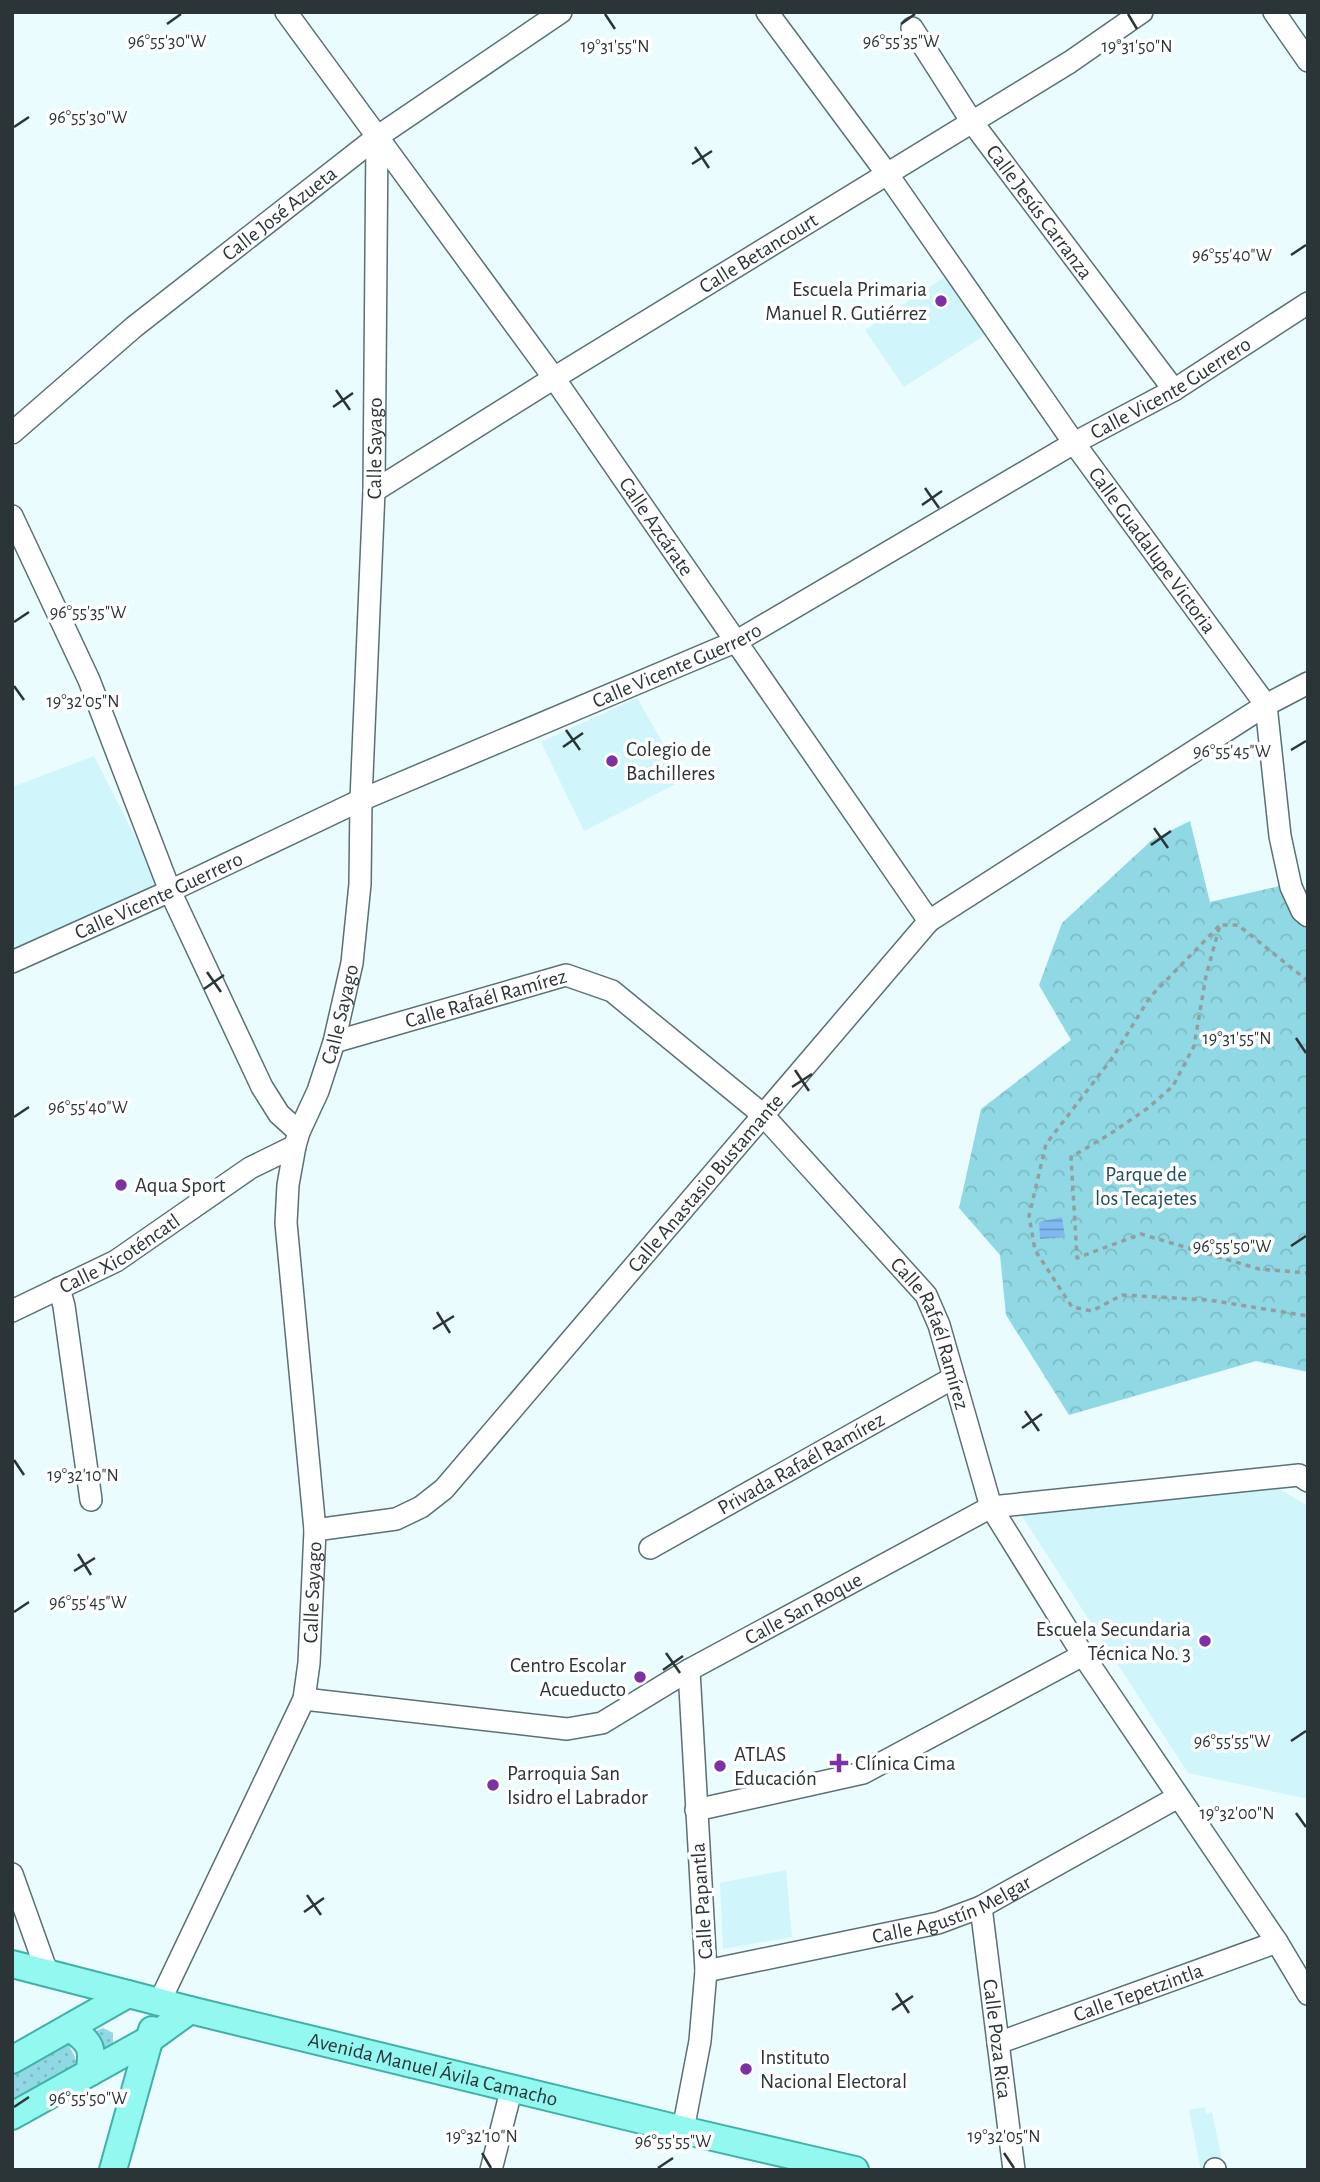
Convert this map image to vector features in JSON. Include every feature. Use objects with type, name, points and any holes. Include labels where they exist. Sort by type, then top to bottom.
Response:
[{"type":"main road","name":"Avenida Manuel Ávila Camacho","points":[[12,1964],[159,2003],[855,2170]]},
{"type":"main road","points":[[12,2060],[128,1994]]},
{"type":"main road","points":[[113,2170],[159,2003]]},
{"type":"main road","points":[[12,2116],[150,2039],[190,2010]]},
{"type":"main road","points":[[70,2028],[82,2036],[89,2046],[93,2056],[89,2073]]},
{"type":"street","points":[[286,12],[377,137]]},
{"type":"street","name":"Calle José Azueta","points":[[12,433],[134,327],[377,137],[561,12]]},
{"type":"street","name":"Calle Guadalupe Victoria","points":[[767,12],[887,174],[1074,443],[1266,705],[1282,845],[1291,887],[1308,916]]},
{"type":"street","name":"Calle Betancourt","points":[[374,491],[1070,62],[1142,12]]},
{"type":"street","points":[[1274,12],[1308,61]]},
{"type":"street","name":"Calle Jesús Carranza","points":[[912,28],[972,122],[1174,390]]},
{"type":"street","name":"Calle Azcárate","points":[[377,137],[554,378],[929,921]]},
{"type":"street","name":"Calle Sayago","points":[[159,2003],[304,1699],[309,1663],[315,1530],[286,1223],[288,1185],[297,1139],[318,1091],[334,1042],[353,950],[360,884],[374,491],[377,137]]},
{"type":"street","name":"Calle Vicente Guerrero","points":[[12,962],[170,891],[361,800],[737,641],[1074,443],[1174,390],[1308,303]]},
{"type":"street","points":[[12,516],[89,680],[170,891],[262,1087],[297,1139]]},
{"type":"street","name":"Calle Anastasio Bustamante","points":[[315,1530],[396,1519],[421,1507],[444,1489],[929,921],[1266,705],[1308,683]]},
{"type":"street","name":"Calle Rafaél Ramírez","points":[[334,1042],[566,975],[612,991],[762,1114],[926,1295],[939,1325],[991,1507],[1083,1655],[1277,1942],[1308,1994]]},
{"type":"street","name":"Calle Xicoténcatl","points":[[12,1311],[116,1261],[250,1168],[297,1139]]},
{"type":"street","points":[[58,1288],[64,1306],[91,1500]]},
{"type":"street","name":"Privada Rafaél Ramírez","points":[[650,1548],[953,1378]]},
{"type":"street","name":"Calle San Roque","points":[[304,1699],[567,1729],[602,1723],[689,1670],[991,1507],[1299,1475],[1308,1481]]},
{"type":"street","points":[[696,1810],[863,1773],[1083,1655]]},
{"type":"street","name":"Calle Papantla","points":[[683,2130],[699,2041],[706,1971],[689,1670]]},
{"type":"street","name":"Calle Agustín Melgar","points":[[706,1971],[938,1923],[981,1907],[1178,1797]]},
{"type":"street","points":[[12,1874],[47,1972]]},
{"type":"street","name":"Calle Poza Rica","points":[[981,1907],[1014,2170]]},
{"type":"street","name":"Calle Tepetzintla","points":[[998,2043],[1277,1942]]},
{"type":"street","points":[[491,2170],[512,2087]]},
{"type":"path","points":[[1308,981],[1238,925],[1220,925],[1150,997],[1113,1056],[1046,1144],[1029,1216],[1035,1250],[1072,1307],[1092,1311],[1122,1295],[1209,1300],[1308,1316]]},
{"type":"path","points":[[1220,925],[1206,976],[1194,1046],[1173,1086],[1111,1134],[1071,1157],[1077,1258],[1141,1234],[1258,1269],[1308,1273]]},
{"type":"shaded area","name":"Escuela Primaria Manuel R. Gutiérrez","points":[[952,272],[993,330],[904,387],[865,330]]},
{"type":"shaded area","name":"Colegio de Bachilleres","points":[[637,698],[684,780],[584,831],[541,742]]},
{"type":"shaded area","points":[[94,756],[161,888],[18,953],[12,948],[12,787]]},
{"type":"shaded area","points":[[1062,1217],[1065,1237],[1040,1239],[1039,1222]]},
{"type":"shaded area","name":"Escuela Secundaria Técnica No. 3","points":[[1268,1482],[1308,1506],[1308,1799],[1188,1773],[1018,1510]]},
{"type":"shaded area","points":[[786,1870],[792,1937],[723,1949],[720,1883]]},
{"type":"shaded area","points":[[1205,2107],[1206,2114],[1212,2112],[1224,2170],[1201,2170],[1189,2110]]},
{"type":"green space","name":"Parque de los Tecajetes","points":[[1190,821],[1210,902],[1284,885],[1295,916],[1308,930],[1308,1372],[1256,1361],[1069,1415],[1006,1315],[1000,1255],[959,1208],[981,1109],[1071,1040],[1039,985],[1062,923],[1152,840]]},
{"type":"green space","points":[[103,2028],[113,2033],[113,2044],[102,2051],[91,2033]]},
{"type":"green space","points":[[68,2043],[80,2068],[12,2106],[12,2075]]},
{"type":"place","name":"Escuela Primaria Manuel R. Gutiérrez","points":[[941,301]]},
{"type":"place","name":"Colegio de Bachilleres","points":[[612,761]]},
{"type":"place","name":"Aqua Sport","points":[[121,1185]]},
{"type":"place","name":"Escuela Secundaria Técnica No. 3","points":[[1205,1641]]},
{"type":"place","name":"Centro Escolar Acueducto","points":[[640,1677]]},
{"type":"place","name":"Clínica Cima","points":[[839,1763]]},
{"type":"place","name":"ATLAS Educación","points":[[720,1766]]},
{"type":"place","name":"Parroquia San Isidro el Labrador","points":[[493,1785]]},
{"type":"place","name":"Instituto Nacional Electoral","points":[[746,2069]]}]
